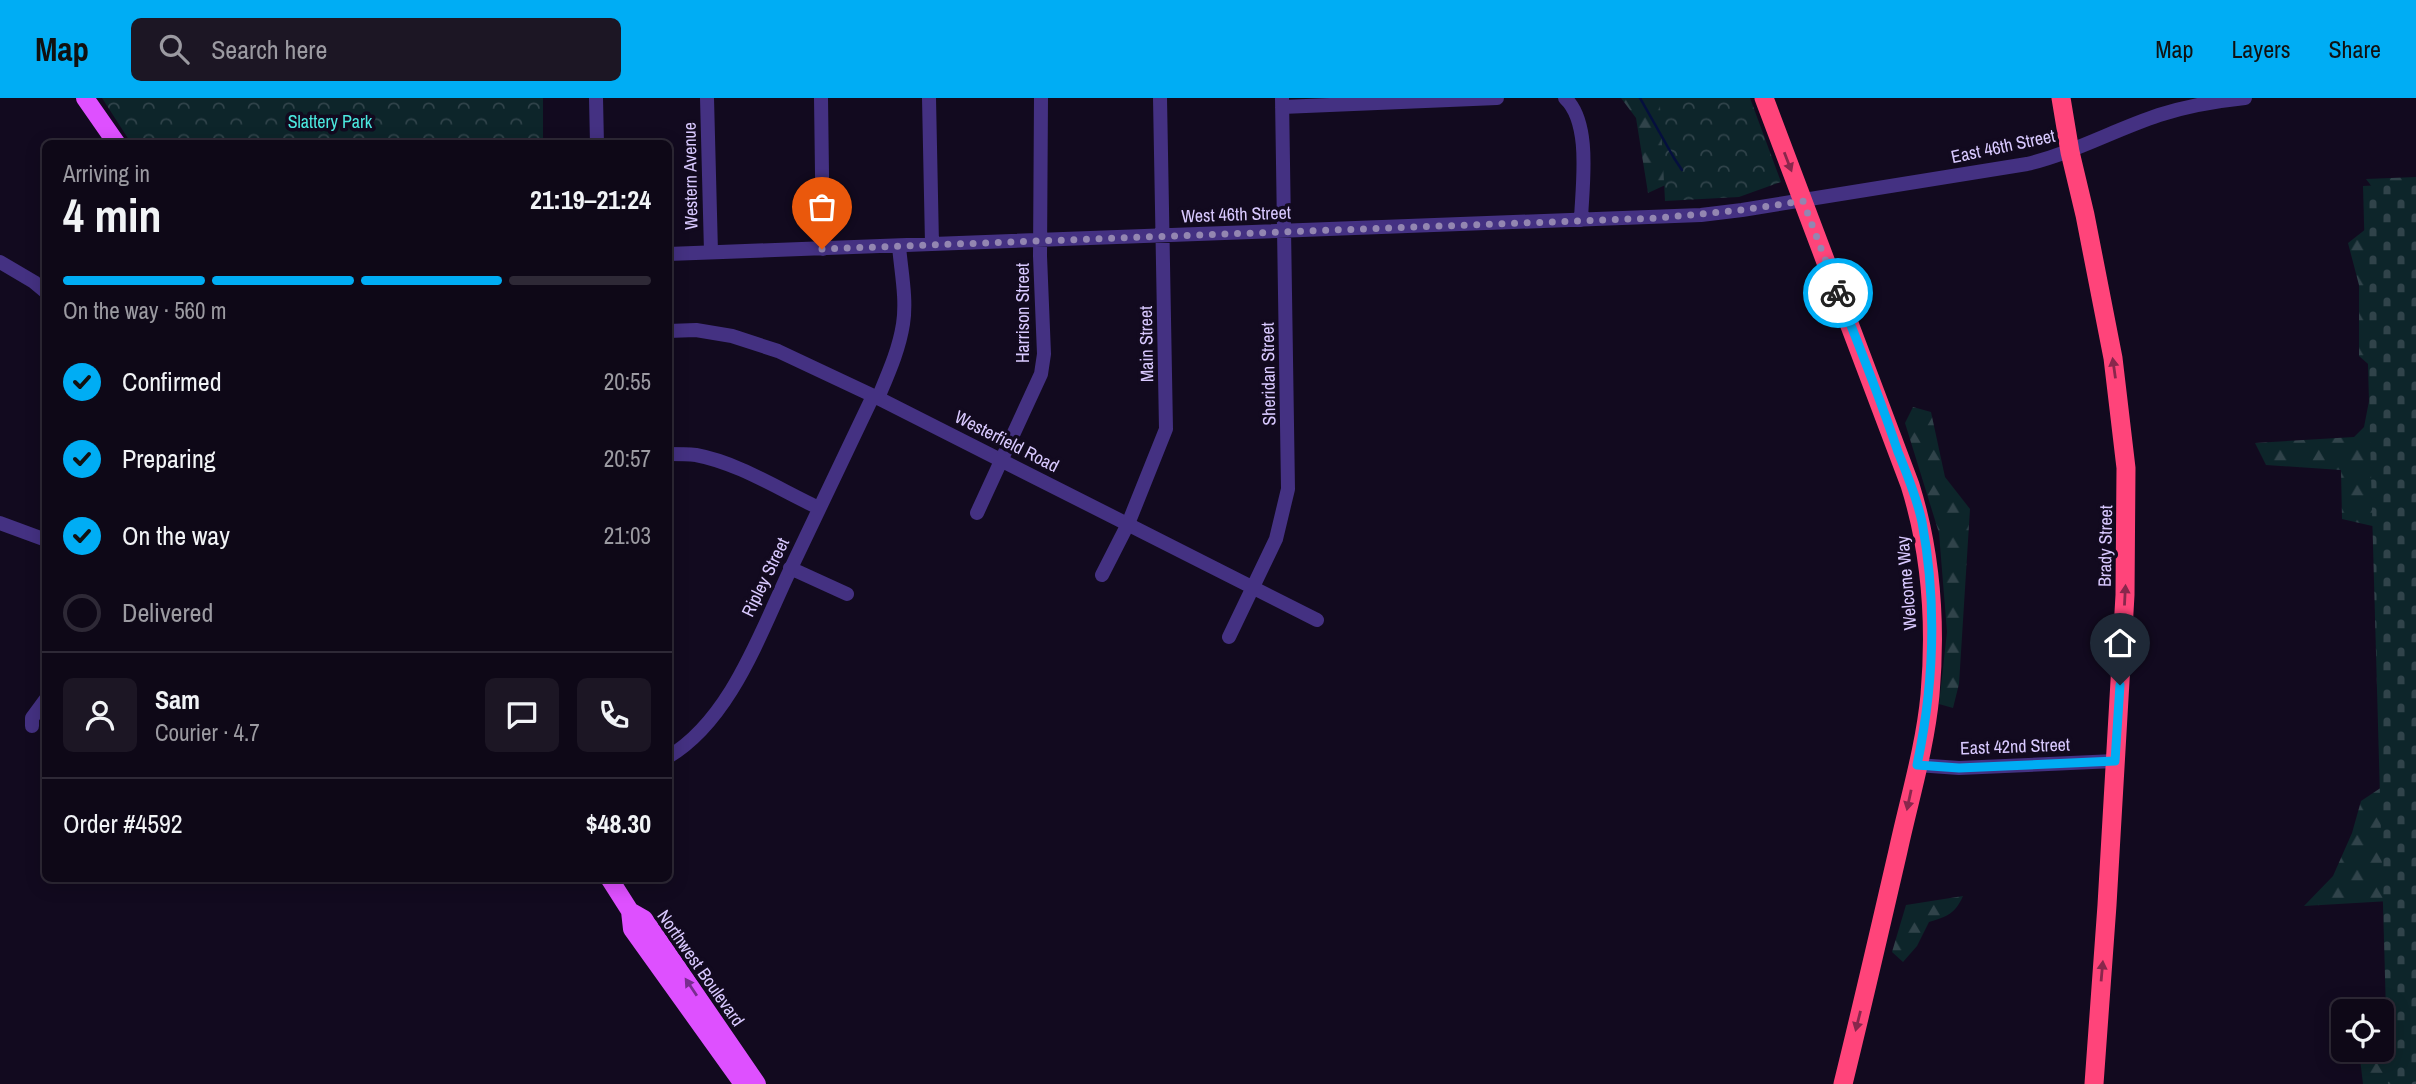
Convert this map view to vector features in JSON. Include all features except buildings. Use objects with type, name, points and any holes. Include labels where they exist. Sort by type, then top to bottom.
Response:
[{"type":"highway","name":"Welcome Way","points":[[1764,98],[1895,440],[1922,521],[1929,578],[1932,648],[1930,696],[1881,928],[1843,1084]]},
{"type":"highway","name":"Brady Street","points":[[2061,98],[2113,358],[2126,468],[2126,577],[2094,1084]]},
{"type":"main road","points":[[85,98],[114,140]]},
{"type":"main road","name":"Northwest Boulevard","points":[[612,882],[631,911],[644,919],[757,1084]]},
{"type":"main road","points":[[631,911],[632,929],[743,1084]]},
{"type":"street","points":[[596,98],[597,140]]},
{"type":"street","name":"Western Avenue","points":[[707,98],[711,253]]},
{"type":"street","points":[[821,98],[822,249]]},
{"type":"street","points":[[929,98],[932,244]]},
{"type":"street","name":"Harrison Street","points":[[977,513],[1041,374],[1044,354],[1041,98]]},
{"type":"street","name":"Main Street","points":[[1102,575],[1128,524],[1166,429],[1160,98]]},
{"type":"street","points":[[1282,102],[1497,98]]},
{"type":"street","points":[[1565,98],[1579,125],[1584,152],[1581,220]]},
{"type":"street","name":"East 46th Street","points":[[1803,201],[2027,164],[2070,152],[2159,115],[2195,105],[2245,98]]},
{"type":"street","name":"Sheridan Street","points":[[1229,637],[1276,539],[1288,489],[1282,102]]},
{"type":"street","name":"West 46th Street","points":[[672,254],[1701,215],[1803,201]]},
{"type":"street","name":"Ripley Street","points":[[672,755],[700,734],[724,703],[893,362],[903,323],[904,297],[899,246]]},
{"type":"street","points":[[0,262],[42,289]]},
{"type":"street","name":"Westerfield Road","points":[[672,331],[696,330],[732,336],[778,351],[876,397],[1317,620]]},
{"type":"street","points":[[672,454],[695,455],[709,459],[819,508]]},
{"type":"street","points":[[0,523],[42,539]]},
{"type":"street","points":[[790,568],[847,594]]},
{"type":"street","points":[[32,726],[32,718],[42,704]]},
{"type":"street","name":"East 42nd Street","points":[[1917,765],[1959,768],[2115,761]]},
{"type":"green space","name":"Slattery Park","points":[[102,98],[543,98],[543,140],[129,140]]},
{"type":"green space","points":[[1621,98],[1662,98],[1709,165],[1648,193],[1636,118]]},
{"type":"green space","points":[[1655,98],[1750,98],[1781,182],[1739,197],[1665,201],[1660,106]]},
{"type":"green space","points":[[2416,177],[2416,195],[2379,196],[2366,179]]},
{"type":"green space","points":[[2416,183],[2416,1084],[2388,1084],[2387,1062],[2394,1062],[2394,999],[2386,999],[2363,186]]},
{"type":"green space","points":[[2371,225],[2381,528],[2342,519],[2341,470],[2266,465],[2255,443],[2354,437],[2364,427],[2375,370],[2359,356],[2359,285],[2348,243]]},
{"type":"green space","points":[[1913,407],[1931,412],[1945,477],[1970,509],[1959,684],[1953,708],[1939,704],[1947,632],[1939,533],[1905,423]]},
{"type":"green space","points":[[2388,783],[2390,901],[2304,906],[2333,876],[2352,833],[2361,801]]},
{"type":"green space","points":[[1963,896],[1950,913],[1929,922],[1917,946],[1903,962],[1892,952],[1906,905]]},
{"type":"green space","points":[[2360,1062],[2388,1062],[2395,1084],[2363,1084]]},
{"type":"waterway","points":[[1640,98],[1682,170]]},
{"type":"way so far","points":[[822,249],[1658,218],[1803,201],[1838,293]]},
{"type":"route","points":[[1838,293],[1895,440],[1922,521],[1929,578],[1932,648],[1930,696],[1917,765],[1959,768],[2115,761],[2120,685]]}]
